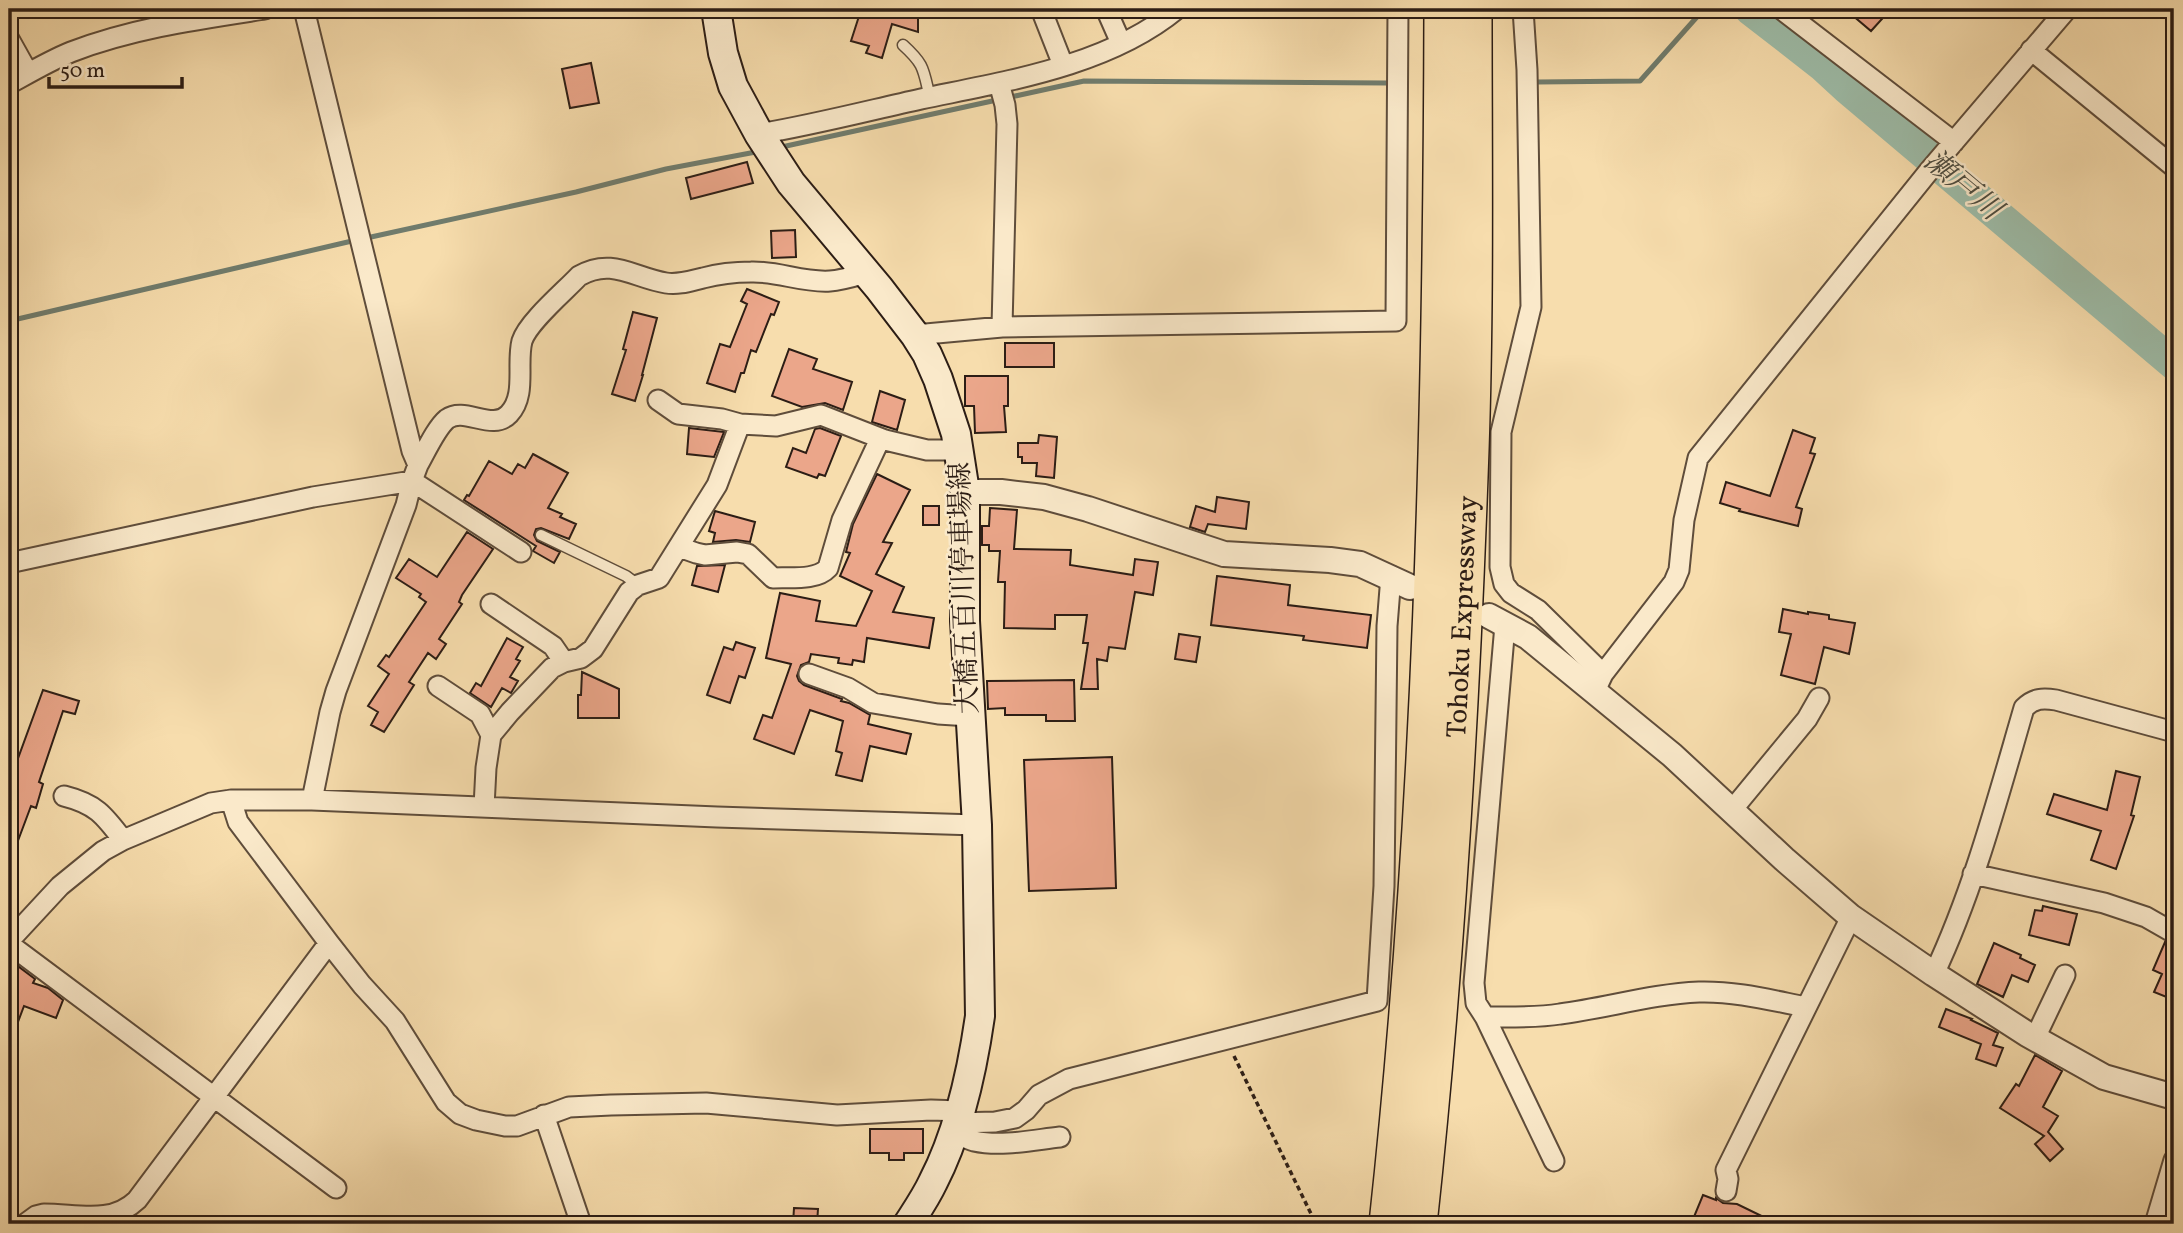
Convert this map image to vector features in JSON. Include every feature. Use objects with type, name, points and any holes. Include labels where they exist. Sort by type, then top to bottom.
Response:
[{"type":"highway","name":"Tohoku Expressway","points":[[1388,1224],[1402,1094],[1419,880],[1430,656],[1442,281],[1443,9]]},
{"type":"highway","name":"Tohoku Expressway","points":[[1418,1224],[1432,1098],[1449,885],[1461,658],[1474,253],[1473,9]]},
{"type":"main road","name":"大橋五百川停車場線","points":[[716,9],[723,53],[733,86],[765,144],[791,183],[866,273],[927,354],[938,379],[959,450],[965,492],[965,621],[976,825],[980,1016],[976,1045],[956,1122],[934,1181],[908,1224]]},
{"type":"street","points":[[9,84],[48,62],[183,15],[265,9]]},
{"type":"street","points":[[303,9],[412,451],[415,473],[521,552]]},
{"type":"street","points":[[1041,9],[1063,65]]},
{"type":"street","points":[[1106,9],[1121,43]]},
{"type":"street","points":[[765,144],[930,98],[1002,93],[1063,65],[1121,43],[1152,27],[1177,9]]},
{"type":"street","points":[[915,335],[1002,327],[1396,321],[1398,9]]},
{"type":"street","points":[[1523,9],[1527,70],[1531,307],[1501,432],[1500,567],[1504,584],[1511,593],[1538,610],[1598,683],[1672,755],[1851,917],[2035,1038],[2104,1077],[2174,1097]]},
{"type":"street","points":[[1782,9],[1948,148]]},
{"type":"street","points":[[1598,683],[1674,582],[1679,570],[1685,520],[1698,458],[1929,171],[2067,9]]},
{"type":"street","points":[[9,39],[28,74]]},
{"type":"street","points":[[2031,50],[2174,167]]},
{"type":"street","points":[[1002,93],[1007,124],[1002,327]]},
{"type":"street","points":[[312,800],[336,691],[406,505],[415,473],[442,425],[451,417],[502,419],[511,412],[519,392],[523,339],[545,311],[579,276],[589,271],[611,267],[665,283],[682,283],[750,272],[782,274],[812,281],[831,281],[866,273]]},
{"type":"street","points":[[658,400],[678,414],[740,424],[776,426],[821,415],[880,439],[926,450],[959,450]]},
{"type":"street","points":[[484,807],[491,735],[552,668],[581,658],[593,649],[629,592],[659,578],[717,485],[740,424]]},
{"type":"street","points":[[679,547],[705,555],[737,552],[748,554],[773,578],[822,574],[828,568],[842,520],[880,439]]},
{"type":"street","points":[[9,563],[313,498],[415,473]]},
{"type":"street","points":[[956,1122],[995,1122],[1015,1118],[1039,1095],[1069,1079],[1377,1001],[1384,886],[1387,626],[1401,581],[1360,564],[1224,554],[1044,497],[1001,492],[965,492]]},
{"type":"street","points":[[491,604],[553,646],[564,662]]},
{"type":"street","points":[[1554,1161],[1476,1003],[1474,983],[1497,620],[1598,683]]},
{"type":"street","points":[[810,674],[848,688],[873,703],[938,714],[970,716]]},
{"type":"street","points":[[438,686],[480,714],[491,735]]},
{"type":"street","points":[[1732,810],[1807,719],[1819,698]]},
{"type":"street","points":[[1934,974],[1952,935],[1973,874],[2024,708],[2036,699],[2056,700],[2174,732]]},
{"type":"street","points":[[64,796],[92,805],[108,820],[123,841]]},
{"type":"street","points":[[230,800],[239,822],[329,943],[395,1021],[453,1109],[476,1120],[517,1126],[569,1107],[706,1103],[837,1115],[930,1110],[956,1122],[975,1141],[1009,1142],[1060,1137]]},
{"type":"street","points":[[336,1188],[9,943],[75,873],[103,851],[211,803],[230,800],[312,800],[976,825]]},
{"type":"street","points":[[1973,874],[2104,904],[2146,917],[2174,933]]},
{"type":"street","points":[[1726,1191],[1726,1170],[1851,917]]},
{"type":"street","points":[[25,1224],[44,1214],[116,1214],[137,1200],[329,943]]},
{"type":"street","points":[[2035,1038],[2064,975]]},
{"type":"street","points":[[1485,1017],[1559,1014],[1679,993],[1703,992],[1742,994],[1805,1007]]},
{"type":"street","points":[[544,1115],[581,1224]]},
{"type":"street","points":[[2155,1224],[2174,1160]]},
{"type":"lane","points":[[903,46],[920,61],[930,98]]},
{"type":"lane","points":[[541,536],[626,576],[638,586]]},
{"type":"path","points":[[1227,1040],[1316,1224]]},
{"type":"building","points":[[870,9],[905,9],[918,12],[918,32],[892,24],[882,58],[866,53],[869,46],[851,41],[861,10],[869,12]]},
{"type":"building","points":[[1845,9],[1891,9],[1871,31]]},
{"type":"building","points":[[591,63],[599,103],[570,108],[562,69]]},
{"type":"building","points":[[747,162],[753,183],[691,199],[686,178]]},
{"type":"building","points":[[795,230],[796,257],[772,258],[771,231]]},
{"type":"building","points":[[747,289],[779,302],[774,315],[771,314],[756,352],[751,350],[735,392],[707,383],[720,344],[730,347],[747,304],[741,301]]},
{"type":"building","points":[[633,312],[657,318],[635,401],[612,394],[626,350],[623,349]]},
{"type":"building","points":[[1005,343],[1054,343],[1054,367],[1005,367]]},
{"type":"building","points":[[789,349],[817,359],[813,369],[852,382],[843,410],[825,403],[802,407],[772,396]]},
{"type":"building","points":[[965,376],[1008,376],[1008,406],[1004,406],[1006,432],[975,433],[974,406],[965,406]]},
{"type":"building","points":[[880,391],[905,400],[897,430],[872,422]]},
{"type":"building","points":[[689,428],[724,432],[714,457],[687,454]]},
{"type":"building","points":[[820,428],[841,436],[825,476],[819,474],[817,478],[786,467],[793,448],[806,453],[815,429]]},
{"type":"building","points":[[1793,430],[1815,438],[1810,453],[1815,454],[1796,507],[1802,509],[1798,526],[1739,511],[1740,509],[1720,503],[1726,482],[1770,496]]},
{"type":"building","points":[[1039,435],[1057,437],[1054,478],[1036,476],[1037,463],[1022,463],[1022,457],[1018,457],[1018,443],[1038,443]]},
{"type":"building","points":[[533,454],[568,473],[548,508],[576,524],[569,539],[541,528],[536,529],[534,535],[537,541],[560,552],[554,563],[533,551],[536,546],[464,500],[489,461],[512,474],[518,464],[525,468]]},
{"type":"building","points":[[877,474],[910,490],[883,542],[892,543],[876,574],[904,587],[893,612],[934,618],[929,648],[867,638],[864,662],[853,660],[852,665],[838,663],[839,658],[811,654],[809,662],[801,665],[797,676],[804,685],[842,699],[841,701],[870,715],[868,724],[911,734],[906,754],[870,746],[862,781],[836,775],[842,753],[836,751],[843,721],[810,710],[794,754],[754,739],[763,715],[772,718],[791,664],[766,658],[780,593],[820,601],[816,621],[856,626],[872,591],[840,576],[850,553],[846,552],[853,524]]},
{"type":"building","points":[[1217,497],[1249,502],[1246,529],[1208,524],[1205,532],[1190,527],[1196,506],[1215,512]]},
{"type":"building","points":[[923,506],[939,506],[939,525],[923,525]]},
{"type":"building","points":[[990,508],[1017,510],[1014,549],[1071,550],[1070,565],[1133,575],[1135,559],[1158,562],[1153,595],[1135,592],[1125,649],[1109,647],[1107,661],[1097,659],[1098,689],[1081,689],[1088,643],[1083,643],[1087,615],[1055,615],[1055,629],[1004,628],[1005,582],[998,582],[1000,551],[989,551],[989,545],[982,545],[982,526],[989,526]]},
{"type":"building","points":[[715,511],[755,522],[750,542],[713,542],[715,533],[709,531]]},
{"type":"building","points":[[467,532],[493,549],[462,595],[459,602],[462,604],[439,639],[446,644],[436,659],[428,653],[409,682],[414,685],[384,732],[371,725],[378,712],[368,706],[389,674],[378,666],[386,655],[389,657],[426,602],[419,597],[421,594],[396,578],[409,559],[437,577]]},
{"type":"building","points":[[725,565],[718,592],[692,585],[697,566]]},
{"type":"building","points":[[1217,576],[1290,585],[1288,605],[1371,615],[1367,648],[1303,640],[1304,636],[1211,625]]},
{"type":"building","points":[[1783,609],[1829,615],[1829,619],[1855,623],[1849,654],[1824,647],[1815,684],[1781,675],[1791,634],[1779,632]]},
{"type":"building","points":[[1179,634],[1200,637],[1196,662],[1175,659]]},
{"type":"building","points":[[507,638],[523,647],[516,659],[520,661],[510,677],[518,681],[511,693],[502,688],[491,707],[470,693],[476,683],[481,686]]},
{"type":"building","points":[[736,642],[755,648],[745,678],[739,676],[730,703],[707,695],[724,647],[733,650]]},
{"type":"building","points":[[582,672],[619,689],[619,718],[578,718]]},
{"type":"building","points":[[1074,680],[1075,721],[1046,721],[1046,715],[1005,715],[1005,708],[988,709],[987,681]]},
{"type":"building","points":[[43,690],[79,701],[75,714],[63,711],[39,782],[43,784],[36,808],[31,806],[10,862],[9,783]]},
{"type":"building","points":[[1112,757],[1116,888],[1029,891],[1024,760]]},
{"type":"building","points":[[2116,771],[2140,777],[2131,815],[2134,816],[2116,869],[2091,860],[2101,831],[2047,814],[2054,794],[2107,810]]},
{"type":"building","points":[[2043,906],[2077,914],[2069,945],[2029,935],[2035,910],[2042,911]]},
{"type":"building","points":[[2165,942],[2174,945],[2174,1000],[2154,992],[2162,974],[2153,970]]},
{"type":"building","points":[[1994,943],[2021,955],[2020,958],[2035,965],[2028,982],[2012,975],[2003,997],[1977,984]]},
{"type":"building","points":[[9,963],[35,979],[33,983],[48,988],[63,1000],[56,1018],[24,1006],[10,1043]]},
{"type":"building","points":[[1946,1009],[1998,1033],[1993,1045],[2003,1048],[1996,1066],[1976,1059],[1981,1044],[1939,1027]]},
{"type":"building","points":[[2035,1055],[2062,1071],[2043,1107],[2058,1116],[2048,1132],[2063,1149],[2050,1161],[2035,1144],[2044,1136],[2000,1108],[2016,1084],[2019,1086]]},
{"type":"building","points":[[870,1129],[923,1129],[923,1153],[904,1153],[904,1160],[889,1160],[889,1153],[870,1153]]},
{"type":"building","points":[[1703,1195],[1723,1203],[1737,1204],[1778,1224],[1691,1224]]},
{"type":"building","points":[[794,1208],[818,1209],[817,1224],[793,1224]]},
{"type":"waterway","points":[[1537,82],[1640,81],[1704,9]]},
{"type":"waterway","name":"瀬戸川","points":[[1750,9],[1822,65],[2174,364]]},
{"type":"waterway","points":[[777,148],[1084,81],[1386,83]]},
{"type":"waterway","points":[[371,237],[576,192],[666,169],[761,151]]},
{"type":"waterway","points":[[9,321],[352,241]]}]
